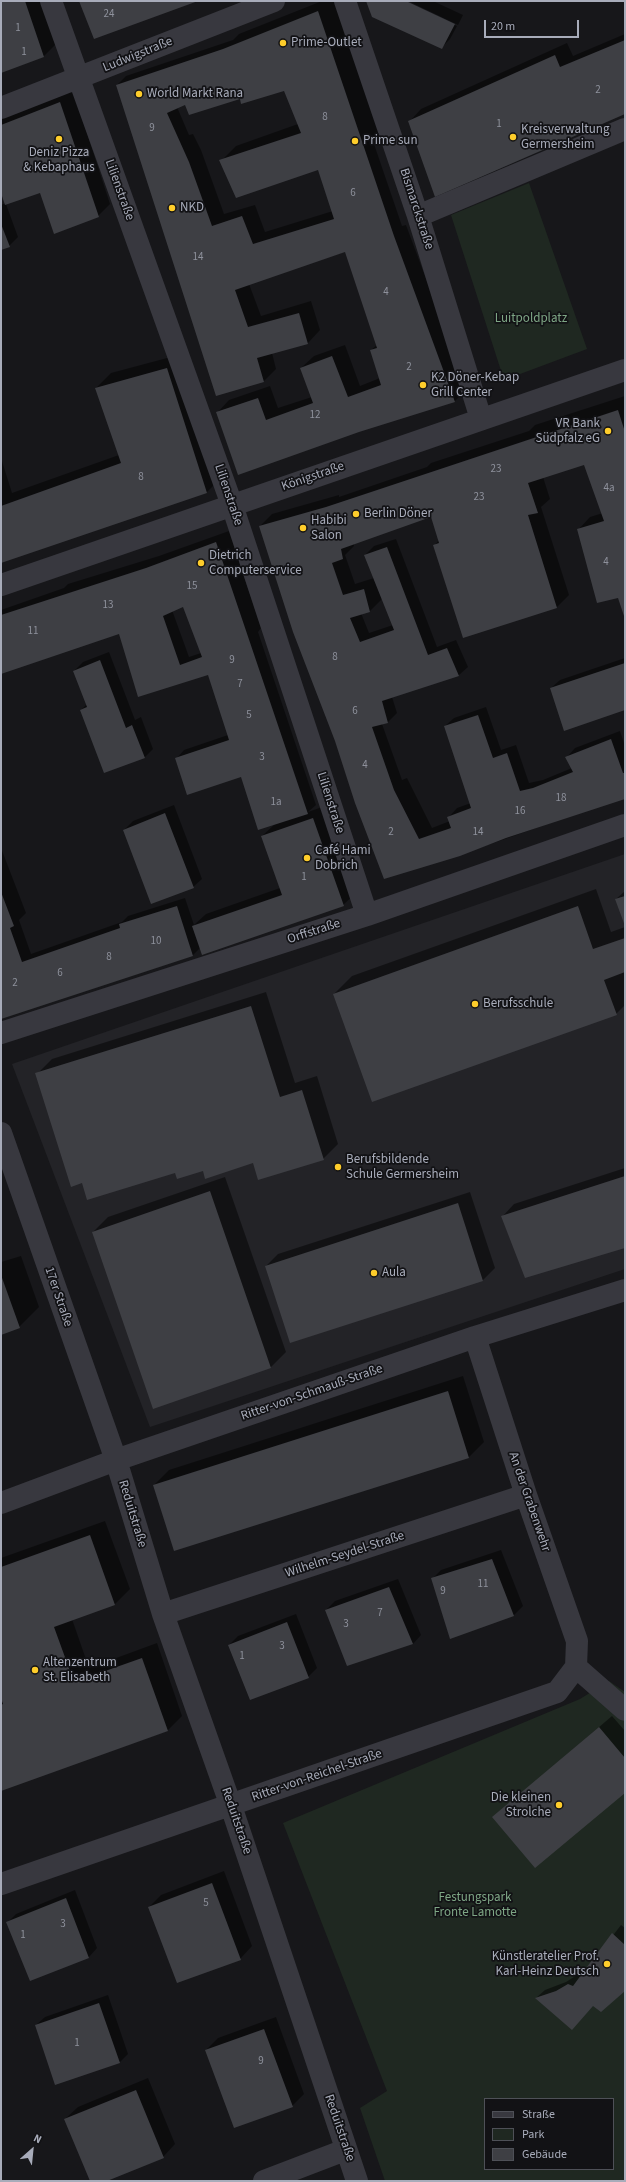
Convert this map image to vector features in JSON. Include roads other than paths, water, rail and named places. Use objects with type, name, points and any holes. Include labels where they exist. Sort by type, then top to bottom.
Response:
[{"type":"street","name":"Lilienstraße","points":[[51,1],[232,505],[367,915]]},
{"type":"street","name":"Ludwigstraße","points":[[1,108],[80,79],[274,1]]},
{"type":"street","name":"Bismarckstraße","points":[[345,1],[418,216],[481,420]]},
{"type":"street","points":[[418,216],[625,129]]},
{"type":"street","name":"Königstraße","points":[[1,585],[625,370]]},
{"type":"street","name":"Orffstraße","points":[[1,1033],[367,915],[625,825]]},
{"type":"street","name":"17er Straße","points":[[1,1133],[116,1460]]},
{"type":"street","name":"Ritter-von-Schmauß-Straße","points":[[1,1503],[116,1460],[475,1337],[625,1290]]},
{"type":"street","name":"An der Grabenwehr","points":[[475,1337],[526,1495],[578,1641],[576,1667]]},
{"type":"street","name":"Reduitstraße","points":[[116,1460],[163,1614],[231,1806],[345,2150],[357,2181]]},
{"type":"street","name":"Wilhelm-Seydel-Straße","points":[[163,1614],[526,1495]]},
{"type":"street","points":[[576,1667],[625,1710]]},
{"type":"street","name":"Ritter-von-Reichel-Straße","points":[[1,1884],[231,1806],[557,1692],[576,1667]]},
{"type":"street","points":[[264,2181],[345,2150]]},
{"type":"place","name":"Prime-Outlet","points":[[283,43]]},
{"type":"place","name":"World Markt Rana","points":[[139,94]]},
{"type":"place","name":"Kreisverwaltung Germersheim","points":[[513,137]]},
{"type":"place","name":"Deniz Pizza & Kebaphaus","points":[[59,139]]},
{"type":"place","name":"Prime sun","points":[[355,141]]},
{"type":"place","name":"NKD","points":[[172,208]]},
{"type":"place","name":"K2 Döner-Kebap Grill Center","points":[[423,385]]},
{"type":"place","name":"VR Bank Südpfalz eG","points":[[608,431]]},
{"type":"place","name":"Berlin Döner","points":[[356,514]]},
{"type":"place","name":"Habibi Salon","points":[[303,528]]},
{"type":"place","name":"Dietrich Computerservice","points":[[201,563]]},
{"type":"place","name":"Café Hami Dobrich","points":[[307,858]]},
{"type":"place","name":"Berufsschule","points":[[475,1004]]},
{"type":"place","name":"Berufsbildende Schule Germersheim","points":[[338,1167]]},
{"type":"place","name":"Aula","points":[[374,1273]]},
{"type":"place","name":"Altenzentrum St. Elisabeth","points":[[35,1670]]},
{"type":"place","name":"Die kleinen Strolche","points":[[559,1805]]},
{"type":"place","name":"Künstleratelier Prof. Karl-Heinz Deutsch","points":[[607,1964]]},
{"type":"park label","name":"Luitpoldplatz","points":[[531,319]]},
{"type":"park label","name":"Festungspark Fronte Lamotte","points":[[475,1906]]}]
